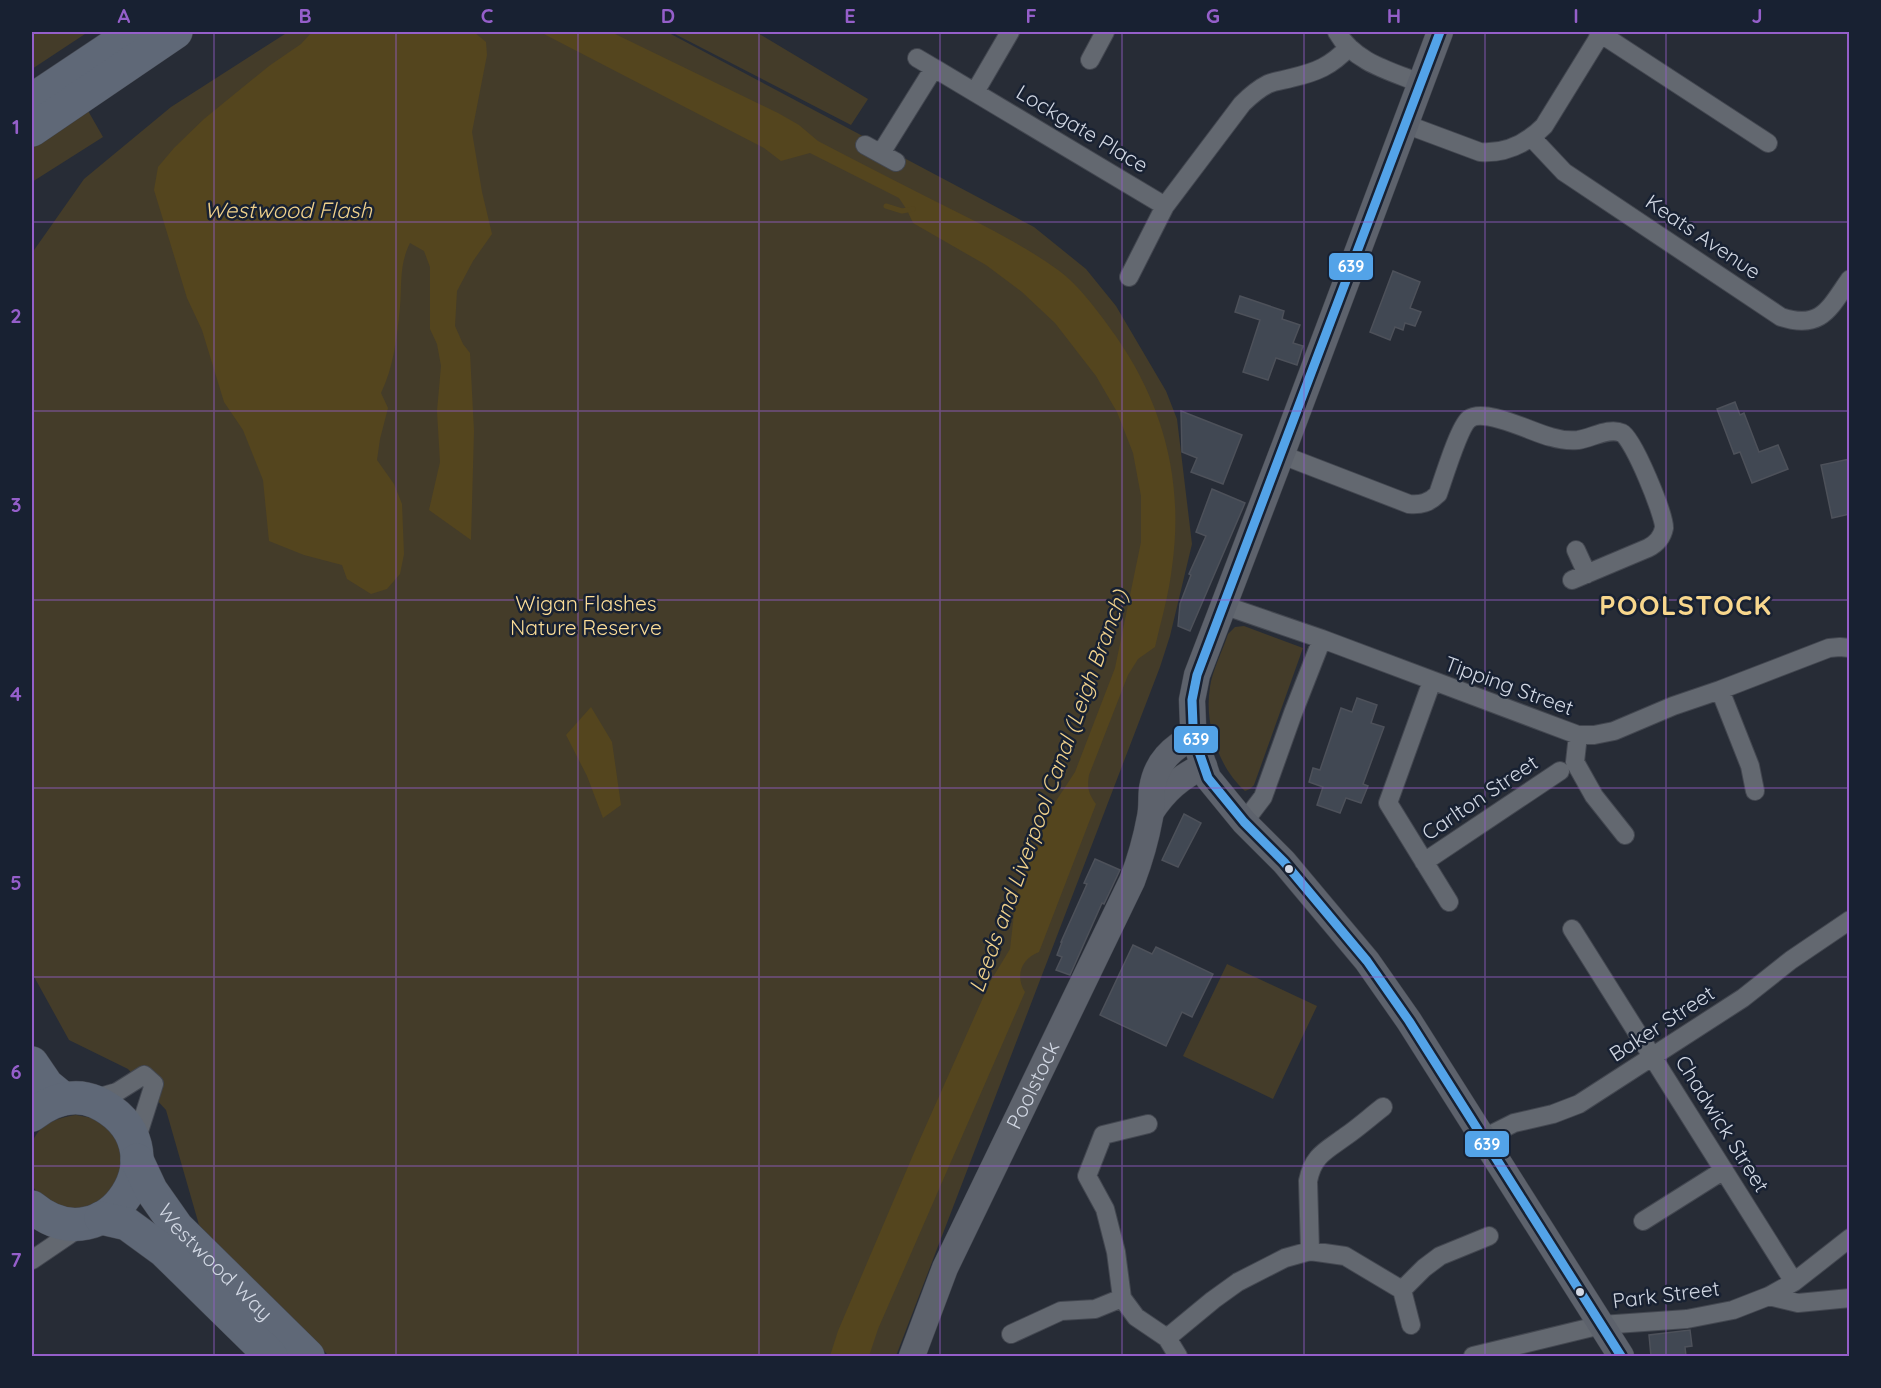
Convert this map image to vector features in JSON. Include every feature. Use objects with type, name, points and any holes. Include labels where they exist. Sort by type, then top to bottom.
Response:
[{"type":"highway","points":[[32,100],[134,32]]},
{"type":"highway","points":[[32,130],[176,32]]},
{"type":"highway","points":[[32,1063],[46,1085],[77,1099]]},
{"type":"highway","points":[[32,1115],[44,1106],[77,1099]]},
{"type":"highway","name":"Westwood Way","points":[[77,1099],[110,1109],[125,1124],[151,1190],[177,1227],[308,1356]]},
{"type":"highway","points":[[95,1220],[116,1208],[128,1194],[135,1178],[136,1152]]},
{"type":"highway","name":"Westwood Way","points":[[32,1207],[40,1215],[72,1224],[95,1220],[128,1224],[164,1251],[271,1356]]},
{"type":"main road","points":[[1440,32],[1282,455],[1223,605],[1194,688],[1191,713],[1195,736],[1208,778],[1244,822],[1284,862],[1367,961],[1484,1138],[1621,1356]]},
{"type":"main road","name":"Poolstock","points":[[912,1356],[945,1268],[1132,881],[1145,842],[1152,789],[1157,770],[1172,749],[1195,736]]},
{"type":"main road","name":"Poolstock","points":[[1150,814],[1166,791],[1185,776],[1204,766]]},
{"type":"street","points":[[975,92],[1010,32]]},
{"type":"street","points":[[1337,32],[1349,47],[1365,60],[1420,83]]},
{"type":"street","points":[[1405,124],[1480,152],[1493,153],[1522,144],[1544,126],[1600,32],[1768,143]]},
{"type":"street","points":[[1090,60],[1097,35]]},
{"type":"street","points":[[1129,277],[1165,206],[1242,104],[1257,90],[1271,82],[1310,74],[1325,68],[1349,47]]},
{"type":"street","name":"Lockgate Place","points":[[917,58],[1165,206]]},
{"type":"street","points":[[880,153],[934,68]]},
{"type":"street","name":"Keats Avenue","points":[[1532,138],[1564,172],[1781,317],[1803,322],[1812,321],[1829,309],[1850,279]]},
{"type":"street","points":[[1282,455],[1400,501],[1418,505],[1432,500],[1438,494],[1463,426],[1473,417],[1490,416],[1539,434],[1568,441],[1611,432],[1622,433],[1630,440],[1645,473],[1664,522],[1664,530],[1654,544],[1648,548],[1579,577],[1576,550]]},
{"type":"street","name":"Tipping Street","points":[[1223,605],[1322,639],[1578,735],[1614,731],[1673,706],[1829,648],[1850,648]]},
{"type":"street","points":[[1244,822],[1263,797],[1322,639]]},
{"type":"street","points":[[1432,681],[1388,803],[1449,902]]},
{"type":"street","points":[[1720,690],[1750,766],[1755,791]]},
{"type":"street","points":[[1578,735],[1575,762],[1594,796],[1625,835]]},
{"type":"street","name":"Carlton Street","points":[[1424,862],[1560,771]]},
{"type":"street","name":"Baker Street","points":[[1484,1138],[1514,1123],[1553,1114],[1579,1104],[1743,998],[1791,960],[1850,920]]},
{"type":"street","name":"Chadwick Street","points":[[1572,929],[1794,1282]]},
{"type":"street","points":[[77,1099],[117,1092],[144,1075],[154,1084],[136,1152]]},
{"type":"street","points":[[1310,1251],[1308,1181],[1315,1161],[1323,1151],[1383,1107]]},
{"type":"street","points":[[1148,1124],[1103,1135],[1087,1176],[1105,1209],[1116,1252],[1122,1298],[1136,1317],[1167,1338],[1178,1356]]},
{"type":"street","points":[[1643,1221],[1724,1170]]},
{"type":"street","points":[[32,1260],[95,1220]]},
{"type":"street","points":[[1402,1290],[1440,1256],[1489,1236]]},
{"type":"street","points":[[1794,1282],[1850,1238]]},
{"type":"street","points":[[1167,1338],[1238,1282],[1285,1258],[1310,1251],[1344,1257],[1402,1290],[1411,1325]]},
{"type":"street","name":"Park Street","points":[[1473,1356],[1601,1326],[1687,1319],[1733,1310],[1768,1296],[1794,1282]]},
{"type":"street","points":[[1768,1296],[1798,1303],[1850,1298]]},
{"type":"street","points":[[1011,1334],[1060,1311],[1095,1309],[1122,1298]]},
{"type":"green space","points":[[32,32],[88,32],[32,69]]},
{"type":"green space","name":"Wigan Flashes Nature Reserve","points":[[288,32],[667,32],[1034,227],[1086,269],[1116,306],[1166,391],[1177,419],[1192,544],[1170,636],[896,1356],[329,1356],[199,1225],[166,1110],[128,1069],[69,1040],[32,973],[32,253],[84,179],[171,107]]},
{"type":"green space","points":[[671,32],[756,32],[868,99],[851,125]]},
{"type":"green space","points":[[87,109],[103,137],[32,182],[32,142]]},
{"type":"green space","points":[[1244,626],[1303,648],[1254,785],[1245,791],[1235,781],[1220,757],[1209,715],[1213,674],[1228,634],[1235,627]]},
{"type":"green space","points":[[1227,964],[1317,1006],[1273,1099],[1183,1056]]},
{"type":"green space","points":[[76,1115],[92,1118],[106,1127],[117,1140],[122,1155],[117,1186],[95,1207],[65,1211],[39,1196],[32,1185],[32,1143],[39,1131],[50,1123]]},
{"type":"water","name":"Westwood Flash","points":[[312,32],[474,32],[486,42],[487,55],[472,132],[492,234],[473,261],[457,291],[455,326],[470,353],[474,431],[471,540],[429,510],[440,462],[437,411],[441,366],[437,344],[430,329],[430,267],[424,251],[410,243],[403,267],[394,351],[381,393],[388,408],[377,460],[394,484],[402,504],[404,554],[400,574],[387,589],[371,594],[347,579],[342,565],[304,555],[269,541],[263,480],[243,430],[224,402],[202,330],[187,298],[154,190],[158,167],[174,148],[204,119],[269,66],[301,44]]},
{"type":"water","points":[[540,32],[611,32],[778,113],[799,125],[818,141],[990,229],[1042,259],[1074,284],[1115,335],[1146,389],[1158,417],[1166,445],[1175,505],[1175,535],[1169,587],[1155,647],[1138,659],[1128,675],[1089,775],[1089,790],[1096,804],[1039,952],[1028,959],[1021,969],[1020,980],[1025,992],[878,1329],[869,1356],[830,1356],[838,1331],[916,1148],[990,982],[1010,949],[1016,896],[1050,810],[1075,772],[1115,668],[1141,542],[1141,496],[1133,453],[1117,412],[1096,376],[1055,323],[1022,292],[986,265],[913,223],[899,198],[810,153],[781,161],[764,148]]},
{"type":"water","points":[[591,707],[612,742],[621,805],[603,818],[587,776],[566,735]]},
{"type":"building","points":[[1393,271],[1420,282],[1410,308],[1421,312],[1415,326],[1405,323],[1403,330],[1395,327],[1390,340],[1370,332]]},
{"type":"building","points":[[1240,296],[1284,311],[1282,319],[1300,325],[1293,343],[1303,346],[1297,365],[1276,358],[1268,380],[1243,372],[1260,320],[1235,312]]},
{"type":"building","points":[[1735,402],[1740,415],[1744,413],[1759,452],[1778,445],[1788,469],[1752,483],[1740,452],[1734,454],[1717,409]]},
{"type":"building","points":[[1181,411],[1242,435],[1223,484],[1191,472],[1197,458],[1182,452]]},
{"type":"building","points":[[1850,459],[1850,514],[1832,518],[1821,465]]},
{"type":"building","points":[[1212,489],[1245,503],[1190,631],[1178,626],[1180,604],[1191,575],[1189,574],[1206,536],[1196,532]]},
{"type":"building","points":[[1357,698],[1377,705],[1371,723],[1384,727],[1363,784],[1368,786],[1361,803],[1346,798],[1340,813],[1317,805],[1323,787],[1309,782],[1313,768],[1320,770],[1341,708],[1352,712]]},
{"type":"building","points":[[1184,814],[1201,823],[1178,867],[1162,860]]},
{"type":"building","points":[[1095,859],[1120,870],[1104,904],[1102,903],[1070,975],[1056,970],[1062,957],[1057,955]]},
{"type":"building","points":[[1133,945],[1152,954],[1156,947],[1213,974],[1192,1017],[1182,1012],[1166,1046],[1100,1015]]},
{"type":"building","points":[[1690,1330],[1692,1346],[1685,1347],[1686,1356],[1651,1356],[1649,1335]]},
{"type":"waterway","points":[[886,206],[902,211],[913,209]]},
{"type":"transit line","name":"639","points":[[1440,32],[1197,675],[1192,700],[1193,725],[1208,778],[1244,822],[1284,862],[1367,961],[1409,1021],[1621,1356]]},
{"type":"district","name":"POOLSTOCK","points":[[1686,606]]},
{"type":"water label","name":"Leeds and Liverpool Canal (Leigh Branch)","points":[[1048,791]]}]
